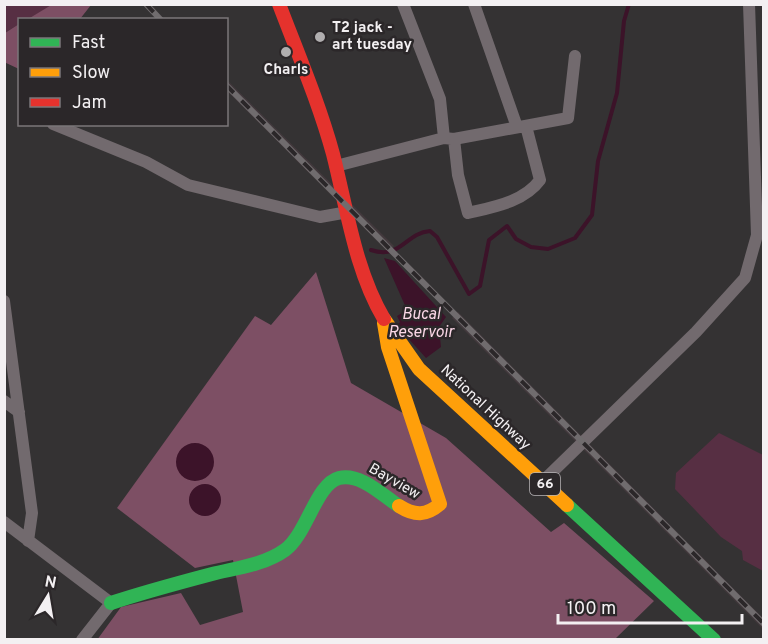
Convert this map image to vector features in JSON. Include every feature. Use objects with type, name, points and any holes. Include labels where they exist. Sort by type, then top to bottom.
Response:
[{"type":"main road","name":"National Highway","points":[[279,4],[323,119],[348,212],[358,262],[384,321],[419,369],[714,639]]},
{"type":"main road","name":"Bayview","points":[[111,603],[168,585],[262,561],[283,551],[301,535],[316,505],[338,478],[344,476],[358,479],[412,513],[424,515],[434,512],[440,504],[438,493],[388,347],[384,321]]},
{"type":"street","points":[[403,4],[440,99],[468,213],[503,204],[533,190],[540,180],[474,4]]},
{"type":"street","points":[[543,482],[696,332],[745,278],[757,235],[758,69],[749,4]]},
{"type":"street","points":[[336,166],[449,139],[568,118],[575,56]]},
{"type":"street","points":[[58,126],[146,162],[188,185],[320,217],[348,212]]},
{"type":"street","points":[[4,301],[32,513],[28,541]]},
{"type":"street","points":[[4,401],[19,412]]},
{"type":"street","points":[[4,522],[111,603],[82,639]]},
{"type":"shaded area","points":[[53,4],[91,4],[81,18],[30,18]]},
{"type":"shaded area","points":[[5,5],[53,5],[30,18],[18,18],[18,25],[5,33]]},
{"type":"shaded area","points":[[18,25],[18,69],[4,62],[5,33]]},
{"type":"shaded area","points":[[228,81],[394,246],[388,252],[228,92]]},
{"type":"shaded area","points":[[316,272],[351,383],[446,438],[551,532],[564,523],[654,601],[615,639],[97,640],[121,607],[181,593],[200,625],[243,612],[233,560],[195,568],[117,508],[255,316],[271,325]]},
{"type":"shaded area","points":[[458,312],[763,618],[763,629],[452,318]]},
{"type":"shaded area","points":[[719,433],[763,455],[763,571],[743,560],[742,551],[721,537],[675,489],[676,473]]},
{"type":"water","name":"Bucal Reservoir","points":[[384,258],[395,261],[446,317],[439,327],[441,347],[426,358],[397,326],[400,322],[397,316],[407,310]]},
{"type":"water","points":[[195,443],[202,444],[208,449],[213,455],[213,469],[208,475],[202,480],[195,481],[188,480],[182,475],[177,469],[176,462],[177,455],[182,449],[188,444]]},
{"type":"water","points":[[205,484],[216,489],[221,500],[216,511],[205,516],[194,511],[189,500],[194,489]]},
{"type":"waterway","points":[[371,250],[389,252],[414,236],[430,231],[437,237],[469,294],[480,286],[489,240],[507,226],[516,239],[531,247],[548,249],[575,238],[592,215],[598,161],[617,93],[624,21],[629,4]]},
{"type":"railway","points":[[146,4],[159,18]]},
{"type":"railway","points":[[228,87],[764,624]]},
{"type":"traffic: fast","points":[[111,603],[250,565],[277,555],[293,543],[324,490],[331,482],[339,478],[347,477],[363,482],[399,506]]},
{"type":"traffic: fast","points":[[567,505],[714,640]]},
{"type":"traffic: slow","points":[[384,319],[419,369],[567,505]]},
{"type":"traffic: slow","points":[[384,323],[388,347],[440,504],[425,513],[410,512],[399,506]]},
{"type":"traffic: jam","points":[[279,4],[308,79],[333,154],[359,260],[384,319]]},
{"type":"place","name":"T2 jack - art tuesday","points":[[320,37]]},
{"type":"place","name":"Charls","points":[[286,52]]}]
